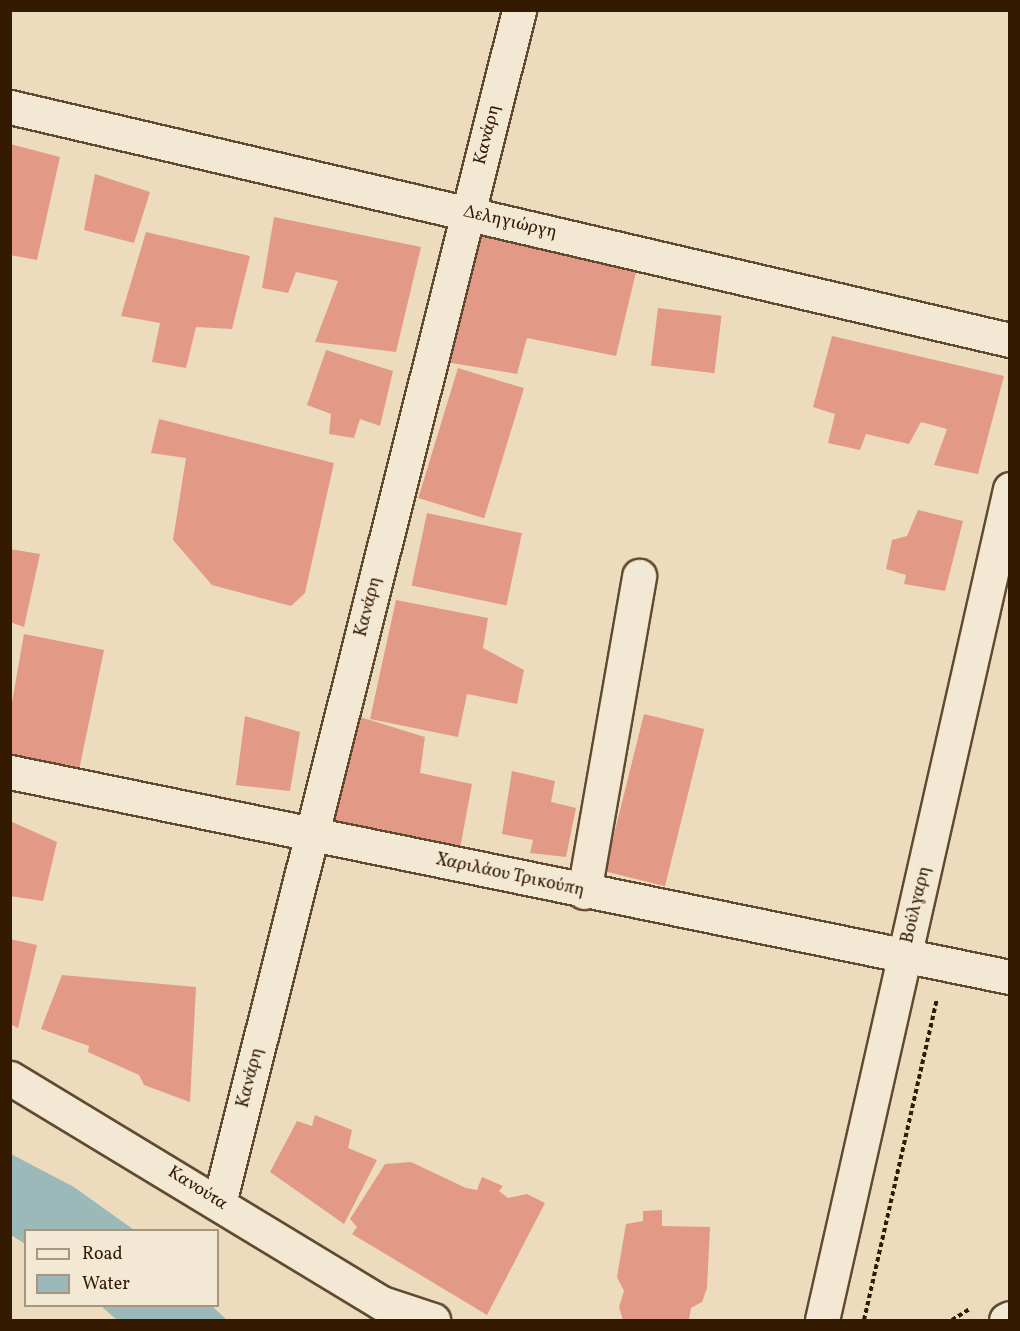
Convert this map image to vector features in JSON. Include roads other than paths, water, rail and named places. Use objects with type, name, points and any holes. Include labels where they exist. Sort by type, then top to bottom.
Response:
[{"type":"street","name":"Κανάρη","points":[[219,1203],[519,10]]},
{"type":"street","name":"Δεληγιώργη","points":[[10,107],[1010,340]]},
{"type":"street","name":"Βούλγαρη","points":[[822,1320],[1010,489]]},
{"type":"street","points":[[584,892],[639,576]]},
{"type":"street","name":"Χαριλάου Τρικούπη","points":[[10,772],[584,892],[1010,977]]},
{"type":"street","name":"Κανούτα","points":[[10,1078],[219,1203],[391,1312],[433,1320]]},
{"type":"water","points":[[11,1154],[74,1187],[133,1229],[24,1229],[24,1243],[11,1235]]},
{"type":"water","points":[[102,1307],[213,1307],[227,1320],[117,1320]]}]
